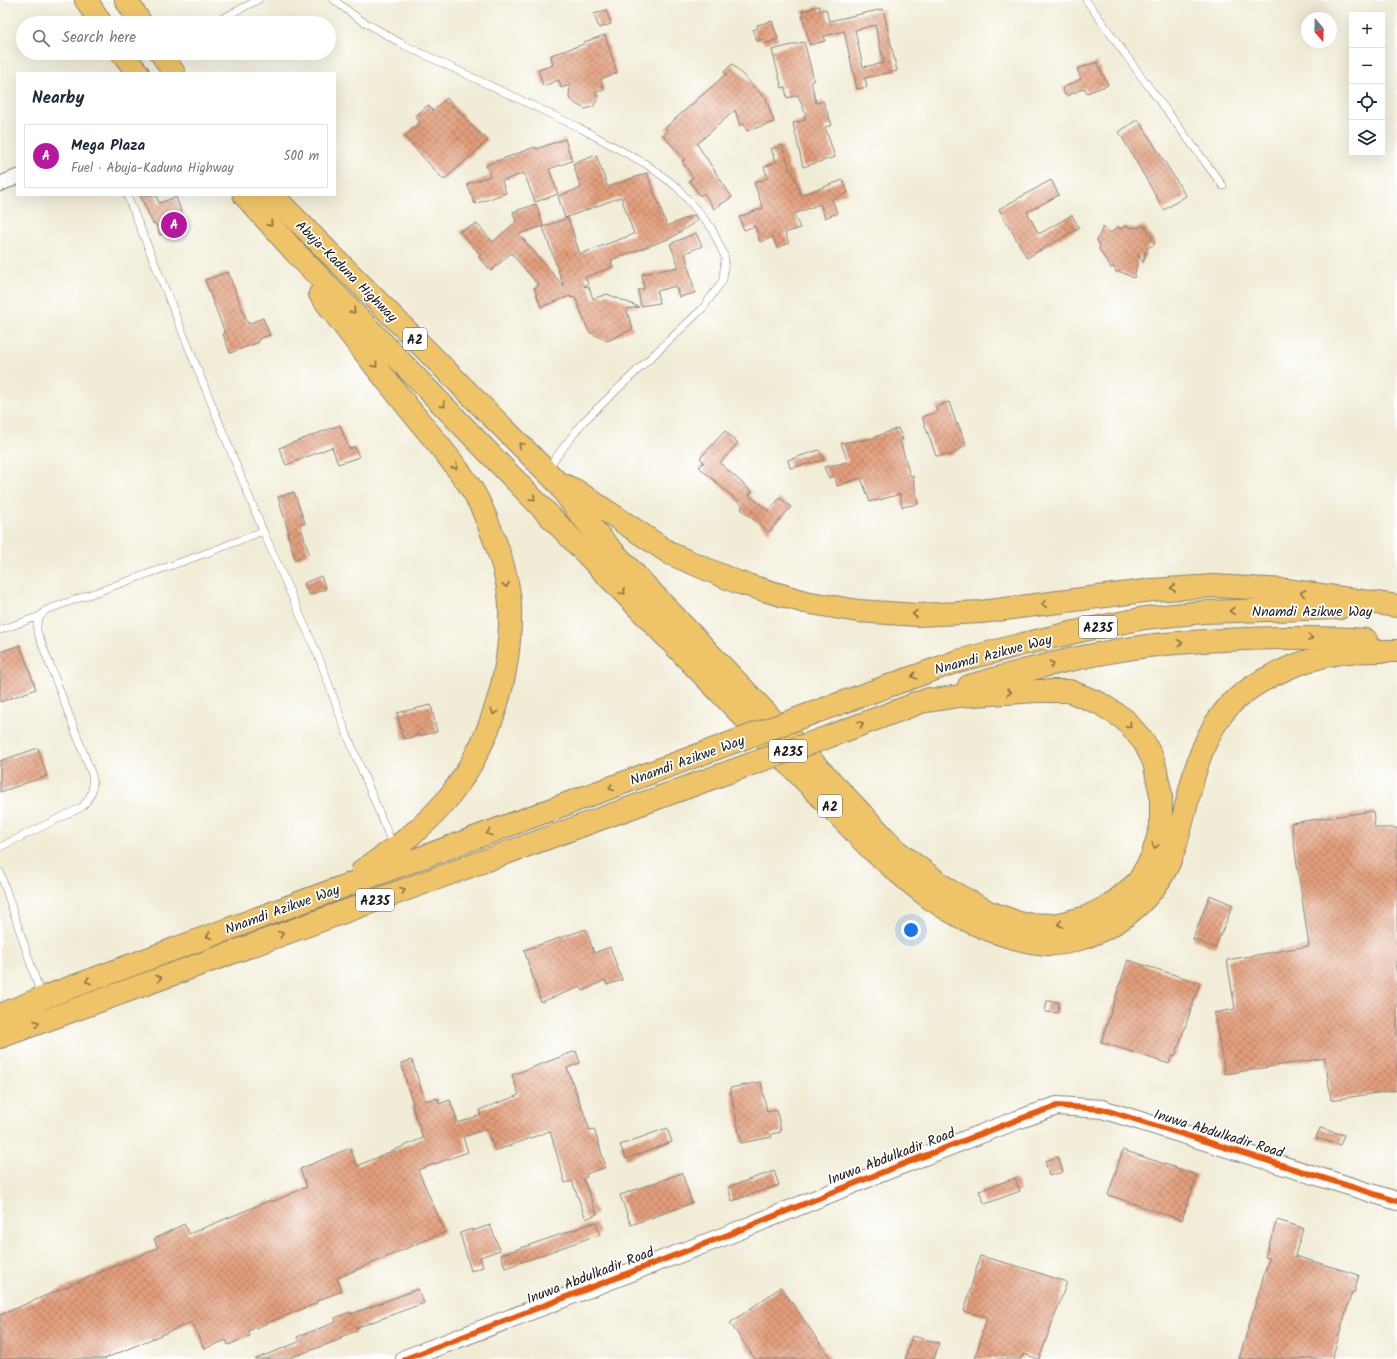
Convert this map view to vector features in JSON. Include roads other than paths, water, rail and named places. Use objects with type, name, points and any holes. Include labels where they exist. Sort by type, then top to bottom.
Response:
[{"type":"highway","points":[[86,0],[96,16]]},
{"type":"highway","points":[[126,0],[136,16]]},
{"type":"highway","points":[[128,60],[137,72]]},
{"type":"highway","points":[[166,60],[173,72]]},
{"type":"highway","name":"Abuja-Kaduna Highway","points":[[245,196],[296,253]]},
{"type":"highway","name":"Abuja-Kaduna Highway","points":[[273,196],[552,477]]},
{"type":"highway","points":[[296,253],[311,281],[340,322],[444,451],[471,488],[484,513],[496,542],[504,570],[510,604],[507,662],[502,690],[478,752],[444,802],[420,828],[394,850],[330,892]]},
{"type":"highway","name":"A2","points":[[296,253],[871,848],[902,876],[931,899],[986,929],[1016,938],[1048,944],[1073,941],[1098,933],[1123,919],[1143,901],[1157,883],[1170,858],[1194,774],[1208,737],[1221,716],[1240,697],[1259,682],[1309,660],[1341,653],[1397,651]]},
{"type":"highway","points":[[552,477],[576,509],[605,543],[898,852],[950,891],[989,912],[1022,924],[1054,925],[1084,918],[1111,904],[1138,882],[1152,857],[1161,827],[1161,795],[1154,762],[1144,742],[1124,719],[1099,703],[1069,691],[981,694],[915,703]]},
{"type":"highway","name":"A2","points":[[552,477],[575,490],[671,554],[736,582],[805,602],[858,611],[918,614],[981,612],[1152,590],[1214,586],[1286,590],[1397,606]]},
{"type":"highway","name":"Nnamdi Azikwe Way","points":[[0,1015],[42,998],[739,740],[958,661],[1023,644],[1145,618],[1204,612],[1345,608],[1397,613]]},
{"type":"highway","name":"Nnamdi Azikwe Way","points":[[0,1037],[825,738],[915,703],[1018,672],[1077,658],[1146,647],[1205,641],[1248,639],[1336,639],[1397,642]]},
{"type":"street","points":[[0,184],[16,177]]},
{"type":"street","name":"Inuwa Abdulkadir Road","points":[[405,1359],[724,1236],[1017,1120],[1057,1106],[1102,1109],[1397,1201]]},
{"type":"lane","points":[[227,16],[258,0]]},
{"type":"lane","points":[[334,0],[358,19],[404,45],[578,127],[646,164],[677,187],[711,227],[725,257],[723,280],[703,308],[583,422],[552,477]]},
{"type":"lane","points":[[1086,0],[1223,186]]},
{"type":"lane","points":[[127,196],[263,531],[320,660],[344,727],[394,850]]},
{"type":"lane","points":[[0,847],[82,807],[90,797],[93,785],[92,775],[37,631],[36,623],[40,616],[46,610],[215,550],[263,531]]},
{"type":"lane","points":[[0,630],[40,616]]},
{"type":"lane","points":[[0,872],[42,998]]},
{"type":"place","name":"Mega Plaza","points":[[174,225]]}]
